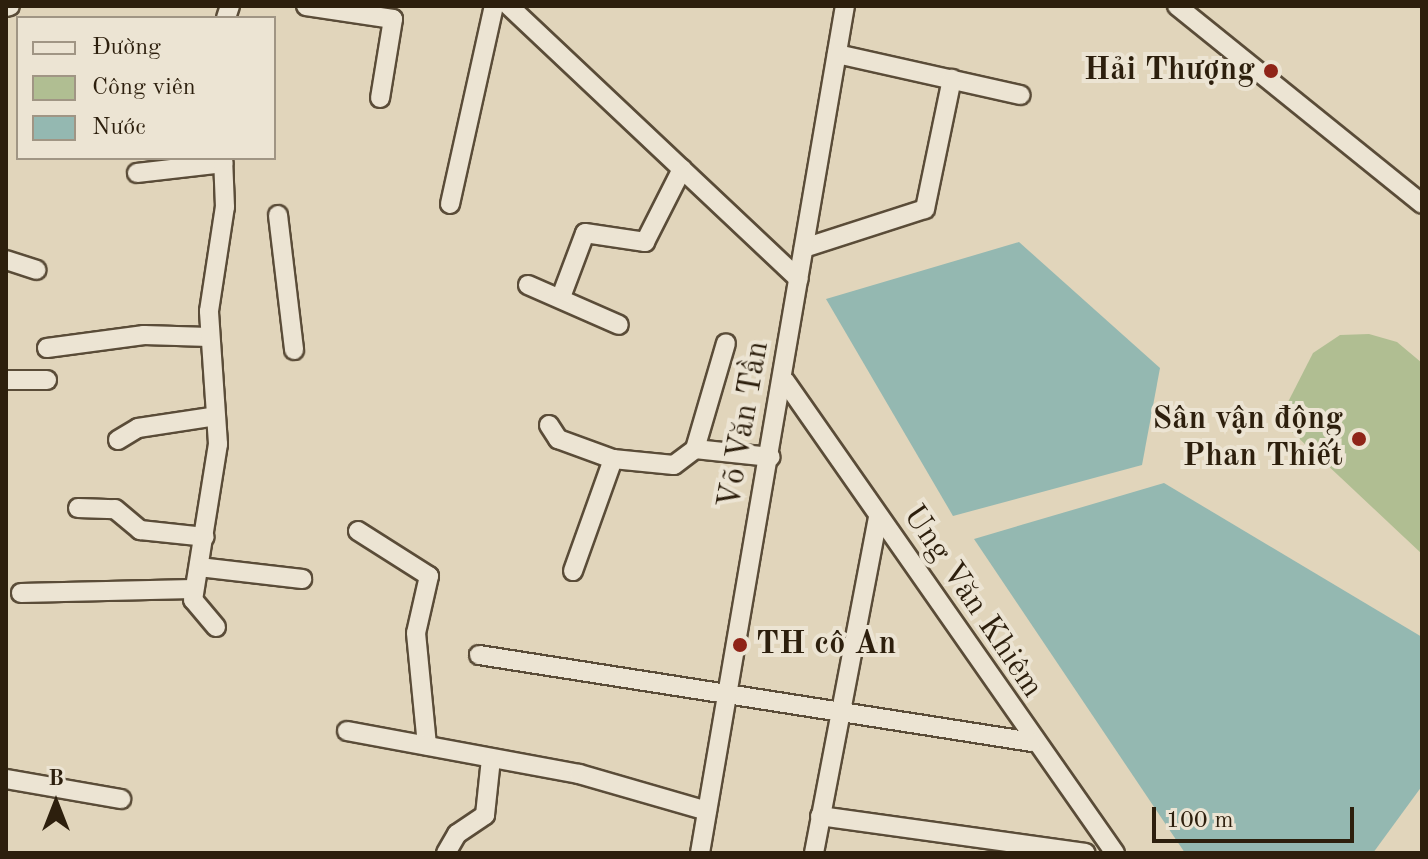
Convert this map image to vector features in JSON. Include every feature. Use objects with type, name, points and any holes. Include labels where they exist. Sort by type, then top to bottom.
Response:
[{"type":"street","points":[[306,6],[393,19],[380,98]]},
{"type":"street","points":[[450,204],[494,6]]},
{"type":"street","points":[[509,6],[799,279]]},
{"type":"street","name":"Võ Văn Tần","points":[[700,853],[785,381],[845,6]]},
{"type":"street","points":[[1177,6],[1422,204]]},
{"type":"street","points":[[837,54],[1020,95]]},
{"type":"street","points":[[804,248],[925,209],[952,79]]},
{"type":"street","points":[[137,173],[223,160],[226,202],[210,287],[209,337],[211,417],[218,444],[205,537],[193,589],[193,600],[216,627]]},
{"type":"street","points":[[561,297],[585,233],[645,242],[682,169]]},
{"type":"street","points":[[278,215],[294,350]]},
{"type":"street","points":[[6,260],[36,270]]},
{"type":"street","points":[[528,285],[619,325]]},
{"type":"street","points":[[47,348],[144,335],[209,337]]},
{"type":"street","points":[[549,425],[558,439],[613,459],[674,465],[695,449],[726,343]]},
{"type":"street","points":[[6,380],[47,380]]},
{"type":"street","name":"Ung Văn Khiêm","points":[[785,381],[1032,742],[1115,853]]},
{"type":"street","points":[[118,440],[138,428],[211,417]]},
{"type":"street","points":[[695,449],[771,457]]},
{"type":"street","points":[[573,571],[613,459]]},
{"type":"street","points":[[78,508],[115,509],[140,530],[205,537]]},
{"type":"street","points":[[814,853],[837,715],[878,517]]},
{"type":"street","points":[[358,531],[429,576],[416,633],[427,745]]},
{"type":"street","points":[[199,567],[302,579]]},
{"type":"street","points":[[21,593],[193,589]]},
{"type":"street","points":[[479,655],[837,715],[1032,742]]},
{"type":"street","points":[[347,731],[579,774],[707,811]]},
{"type":"street","points":[[446,853],[457,834],[485,815],[491,759]]},
{"type":"street","points":[[6,779],[121,799]]},
{"type":"street","points":[[820,816],[1085,853]]},
{"type":"green space","name":"Sân vận động Phan Thiết","points":[[1369,334],[1397,342],[1422,363],[1422,554],[1290,430],[1287,404],[1313,353],[1340,335]]},
{"type":"water","points":[[1019,242],[1160,368],[1142,465],[953,516],[826,299]]},
{"type":"water","points":[[1164,483],[1422,637],[1422,786],[1373,853],[1185,853],[974,539]]},
{"type":"place","name":"Hải Thượng","points":[[1271,71]]},
{"type":"place","name":"Sân vận động Phan Thiết","points":[[1359,439]]},
{"type":"place","name":"TH cô An","points":[[740,645]]}]
